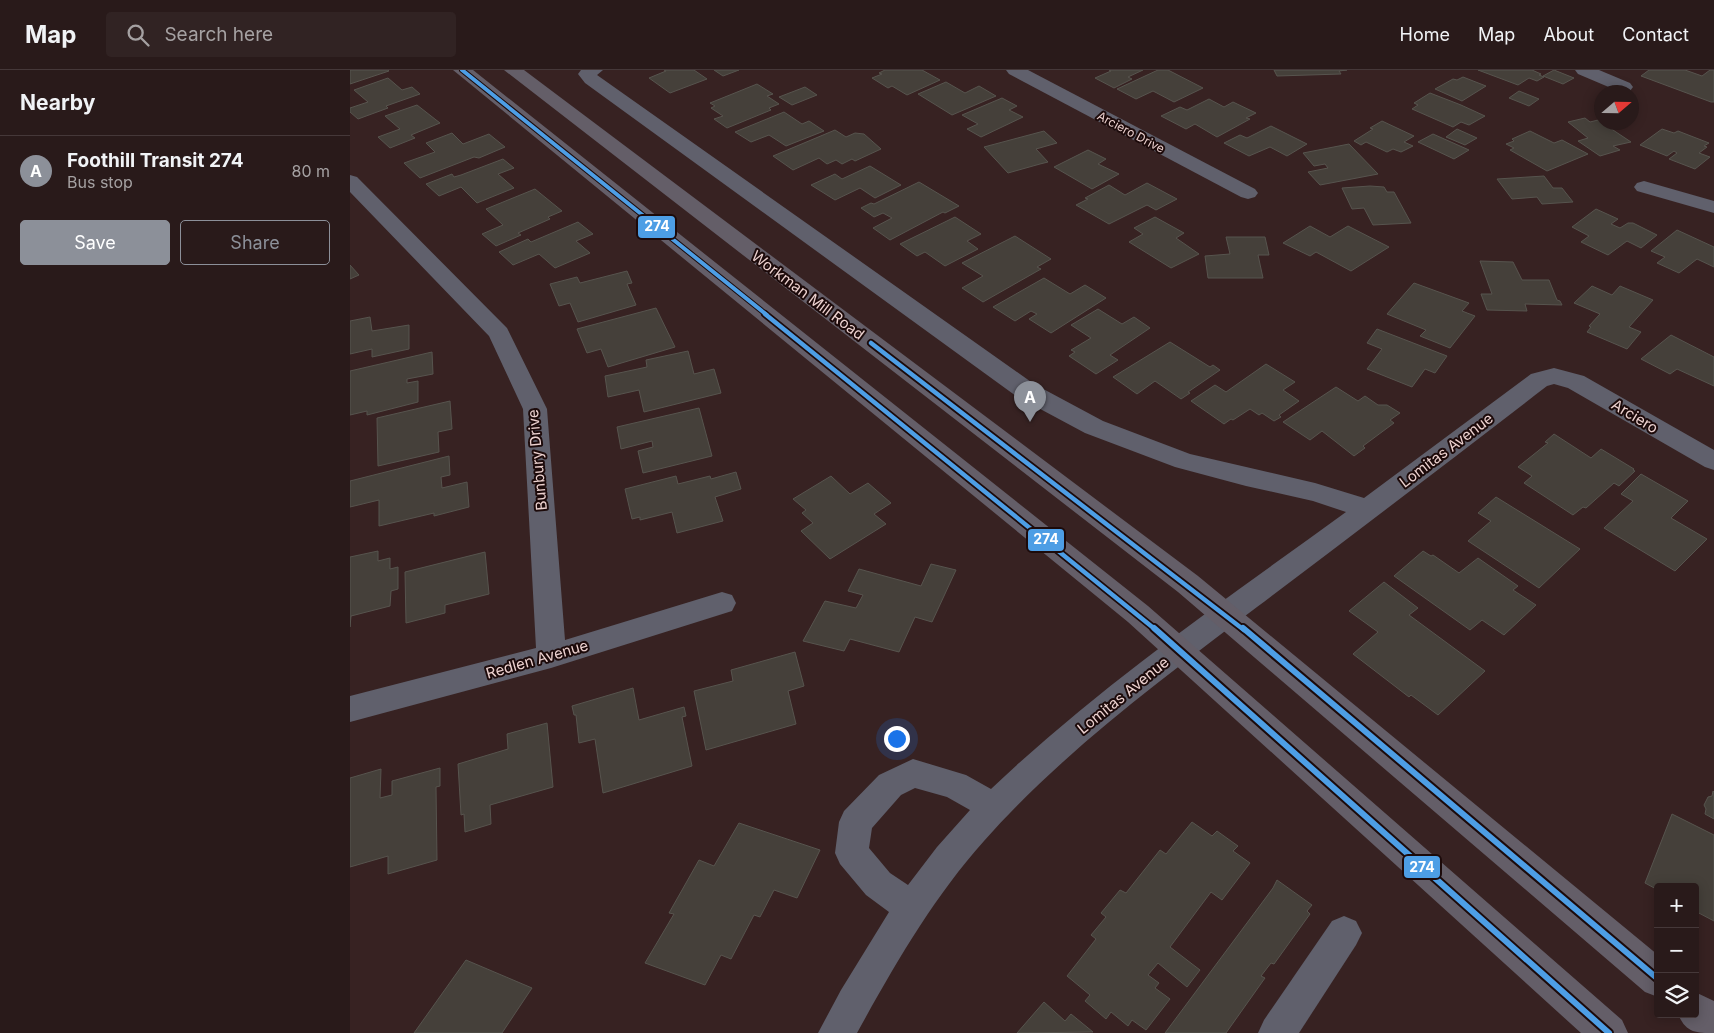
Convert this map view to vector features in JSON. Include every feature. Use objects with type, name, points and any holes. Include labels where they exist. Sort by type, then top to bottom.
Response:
[{"type":"main road","points":[[462,70],[979,484],[1138,614],[1609,1033]]},
{"type":"main road","name":"Workman Mill Road","points":[[513,70],[1226,614],[1654,976]]},
{"type":"main road","points":[[1699,1013],[1714,1024]]},
{"type":"street","name":"Arciero Drive","points":[[1015,70],[1248,193]]},
{"type":"street","points":[[1584,70],[1619,85]]},
{"type":"street","points":[[591,72],[607,90],[1034,394],[1094,427],[1184,461],[1246,478],[1315,492],[1368,509]]},
{"type":"street","name":"Bunbury Drive","points":[[350,181],[499,333],[535,409],[551,656]]},
{"type":"street","points":[[1644,188],[1714,206]]},
{"type":"street","name":"Lomitas Avenue","points":[[837,1033],[868,974],[910,907],[994,807],[1071,737],[1226,614],[1538,380],[1554,376]]},
{"type":"street","name":"Arciero","points":[[1554,376],[1576,382],[1714,461]]},
{"type":"street","name":"Redlen Avenue","points":[[350,709],[551,656],[722,603]]},
{"type":"street","points":[[910,907],[878,884],[852,853],[856,822],[890,785],[913,773],[955,785],[994,807]]},
{"type":"street","points":[[1277,1033],[1344,933]]},
{"type":"building","points":[[350,70],[388,70],[389,71],[350,84]]},
{"type":"building","points":[[664,70],[694,70],[707,79],[670,93],[649,78],[666,71]]},
{"type":"building","points":[[714,70],[739,70],[723,76]]},
{"type":"building","points":[[885,70],[922,70],[940,80],[907,95],[892,86],[888,88],[872,78],[882,74],[879,73]]},
{"type":"building","points":[[1109,70],[1143,70],[1128,77],[1132,79],[1114,88],[1095,78],[1111,71]]},
{"type":"building","points":[[1158,70],[1168,70],[1203,88],[1174,102],[1153,91],[1136,99],[1117,89]]},
{"type":"building","points":[[1274,70],[1347,70],[1339,71],[1341,74],[1277,76]]},
{"type":"building","points":[[1478,70],[1532,70],[1544,77],[1537,81],[1529,78],[1518,85]]},
{"type":"building","points":[[1554,70],[1574,78],[1563,84],[1543,76]]},
{"type":"building","points":[[1649,70],[1685,70],[1702,76],[1710,70],[1714,70],[1714,102],[1641,76]]},
{"type":"building","points":[[1463,77],[1486,86],[1462,101],[1435,89],[1453,79],[1457,80]]},
{"type":"building","points":[[388,78],[402,90],[412,87],[420,94],[386,106],[388,108],[358,119],[350,112],[350,108],[368,102],[354,90]]},
{"type":"building","points":[[946,82],[965,93],[979,86],[996,96],[952,115],[918,94]]},
{"type":"building","points":[[757,84],[773,94],[767,96],[779,104],[769,108],[771,110],[727,128],[714,119],[723,116],[711,108],[715,106],[710,103]]},
{"type":"building","points":[[805,87],[817,95],[792,105],[779,97]]},
{"type":"building","points":[[1519,91],[1539,99],[1529,106],[1509,98]]},
{"type":"building","points":[[1430,93],[1485,116],[1469,125],[1461,122],[1453,127],[1412,109],[1418,105],[1414,103]]},
{"type":"building","points":[[1002,98],[1017,106],[1009,110],[1023,117],[981,137],[967,129],[978,124],[962,115]]},
{"type":"building","points":[[1209,99],[1224,107],[1233,102],[1256,113],[1246,118],[1250,119],[1217,137],[1195,124],[1186,129],[1161,116],[1180,107],[1187,110]]},
{"type":"building","points":[[417,105],[440,123],[411,135],[415,138],[390,148],[378,137],[400,129],[385,116]]},
{"type":"building","points":[[784,112],[802,124],[809,121],[824,131],[786,146],[769,135],[751,142],[735,132]]},
{"type":"building","points":[[1585,118],[1590,122],[1594,121],[1594,130],[1613,130],[1631,142],[1613,146],[1620,150],[1600,156],[1578,141],[1588,138],[1568,122]]},
{"type":"building","points":[[1382,121],[1414,136],[1404,142],[1413,146],[1401,152],[1393,149],[1387,152],[1366,142],[1361,145],[1354,141]]},
{"type":"building","points":[[1271,126],[1307,144],[1287,156],[1270,147],[1249,156],[1224,143],[1240,135],[1247,138]]},
{"type":"building","points":[[1457,129],[1477,138],[1465,145],[1446,137]]},
{"type":"building","points":[[1662,129],[1674,133],[1678,131],[1709,143],[1699,153],[1710,157],[1695,169],[1669,159],[1677,153],[1674,151],[1667,156],[1640,145]]},
{"type":"building","points":[[835,130],[846,137],[855,133],[864,134],[881,149],[855,161],[852,159],[842,164],[836,160],[827,164],[819,158],[793,170],[773,156]]},
{"type":"building","points":[[1044,131],[1057,143],[1036,149],[1048,162],[1008,173],[984,147]]},
{"type":"building","points":[[1530,131],[1554,143],[1562,140],[1588,154],[1547,171],[1510,150],[1514,148],[1506,144],[1514,141],[1512,139]]},
{"type":"building","points":[[452,133],[463,144],[489,134],[505,147],[420,178],[404,163],[435,152],[426,143]]},
{"type":"building","points":[[1433,134],[1469,150],[1454,159],[1418,142]]},
{"type":"building","points":[[1349,144],[1378,174],[1320,185],[1308,172],[1328,168],[1325,164],[1314,166],[1303,153]]},
{"type":"building","points":[[1088,150],[1106,159],[1098,164],[1119,174],[1092,189],[1054,167]]},
{"type":"building","points":[[503,159],[514,168],[498,174],[514,188],[477,203],[461,187],[439,196],[426,184],[452,174],[454,177],[461,175]]},
{"type":"building","points":[[870,166],[901,185],[875,198],[860,188],[835,200],[811,185],[835,174],[842,179]]},
{"type":"building","points":[[1544,176],[1553,188],[1562,188],[1573,202],[1542,204],[1537,197],[1512,199],[1497,179]]},
{"type":"building","points":[[919,182],[959,206],[945,213],[943,212],[890,240],[873,228],[892,218],[883,213],[874,217],[861,208],[871,203],[874,204]]},
{"type":"building","points":[[1147,183],[1177,199],[1156,210],[1147,205],[1109,224],[1076,205],[1109,185],[1125,195]]},
{"type":"building","points":[[1384,187],[1387,192],[1394,192],[1411,223],[1373,225],[1364,208],[1352,209],[1342,188]]},
{"type":"building","points":[[535,189],[562,211],[548,217],[550,219],[518,233],[521,235],[496,246],[482,234],[503,225],[486,209]]},
{"type":"building","points":[[1596,209],[1618,219],[1611,224],[1620,228],[1628,223],[1633,223],[1657,235],[1641,248],[1627,241],[1608,255],[1581,242],[1589,236],[1572,227]]},
{"type":"building","points":[[955,217],[981,234],[967,241],[978,249],[945,266],[925,252],[917,256],[900,244]]},
{"type":"building","points":[[1155,217],[1184,233],[1176,238],[1199,254],[1171,268],[1129,242],[1143,234],[1134,228]]},
{"type":"building","points":[[578,222],[593,234],[576,241],[590,253],[555,268],[539,254],[513,265],[499,252],[528,239],[531,242]]},
{"type":"building","points":[[1310,226],[1330,237],[1348,226],[1389,247],[1351,271],[1316,252],[1310,256],[1283,243]]},
{"type":"building","points":[[1677,230],[1714,247],[1714,267],[1697,259],[1679,273],[1657,263],[1665,257],[1651,251]]},
{"type":"building","points":[[1015,236],[1051,259],[1037,267],[1041,269],[983,302],[962,288],[983,276],[962,263]]},
{"type":"building","points":[[1226,237],[1265,237],[1269,255],[1258,255],[1263,278],[1208,278],[1205,256],[1230,254]]},
{"type":"building","points":[[1480,261],[1513,262],[1522,280],[1549,280],[1557,300],[1562,305],[1525,304],[1527,311],[1487,310],[1481,294],[1492,294]]},
{"type":"building","points":[[350,265],[359,275],[350,279]]},
{"type":"building","points":[[627,271],[632,283],[627,284],[636,305],[578,322],[570,303],[559,306],[550,284],[577,277],[580,283]]},
{"type":"building","points":[[1044,278],[1070,294],[1085,285],[1106,298],[1051,333],[1029,319],[1037,314],[1031,311],[1015,321],[993,307]]},
{"type":"building","points":[[1414,283],[1469,303],[1462,311],[1475,316],[1450,348],[1420,336],[1426,330],[1387,314]]},
{"type":"building","points":[[1592,286],[1612,295],[1620,286],[1653,300],[1629,327],[1641,332],[1627,349],[1587,332],[1591,327],[1589,326],[1600,314],[1574,303]]},
{"type":"building","points":[[656,308],[675,347],[608,367],[601,349],[587,353],[577,329]]},
{"type":"building","points":[[1098,309],[1122,324],[1134,317],[1150,328],[1110,355],[1118,360],[1096,374],[1069,356],[1075,352],[1071,350],[1091,338],[1071,325]]},
{"type":"building","points":[[370,317],[372,331],[409,325],[409,349],[372,357],[372,349],[350,354],[350,321]]},
{"type":"building","points":[[1377,329],[1447,356],[1435,373],[1425,369],[1412,387],[1367,369],[1382,349],[1367,343]]},
{"type":"building","points":[[1671,335],[1714,357],[1714,386],[1677,369],[1670,374],[1641,359]]},
{"type":"building","points":[[1170,342],[1210,367],[1213,365],[1220,370],[1181,399],[1155,381],[1137,394],[1113,377]]},
{"type":"building","points":[[688,351],[694,374],[714,369],[721,393],[644,412],[639,390],[608,397],[605,376],[647,367],[646,360]]},
{"type":"building","points":[[432,352],[433,374],[407,379],[407,383],[418,381],[418,402],[367,415],[367,411],[350,415],[350,371]]},
{"type":"building","points":[[1266,364],[1295,382],[1283,390],[1299,401],[1279,415],[1281,417],[1274,421],[1262,413],[1259,415],[1250,409],[1224,424],[1191,401],[1215,385],[1226,392]]},
{"type":"building","points":[[1336,387],[1358,401],[1365,396],[1378,405],[1387,405],[1400,413],[1390,420],[1394,423],[1363,446],[1365,448],[1354,456],[1322,431],[1310,440],[1283,422]]},
{"type":"building","points":[[450,401],[452,429],[438,432],[439,452],[378,466],[377,418]]},
{"type":"building","points":[[699,408],[712,456],[643,473],[638,451],[653,447],[652,441],[621,449],[617,427]]},
{"type":"building","points":[[1554,434],[1591,458],[1601,449],[1635,471],[1619,486],[1614,483],[1586,508],[1583,507],[1573,515],[1524,483],[1532,476],[1518,467],[1548,443],[1545,442]]},
{"type":"building","points":[[449,456],[450,475],[441,477],[442,488],[467,482],[469,507],[434,516],[434,513],[379,526],[379,500],[350,507],[350,481]]},
{"type":"building","points":[[736,472],[741,489],[715,497],[723,521],[677,533],[672,512],[640,520],[640,517],[632,519],[625,489],[676,476],[678,484],[710,476],[711,479]]},
{"type":"building","points":[[1641,474],[1688,501],[1671,518],[1707,539],[1675,571],[1604,528],[1633,501],[1621,494]]},
{"type":"building","points":[[831,476],[850,494],[868,483],[891,503],[874,514],[886,524],[830,559],[801,531],[813,523],[802,513],[806,510],[793,499]]},
{"type":"building","points":[[1496,497],[1580,549],[1539,588],[1468,541],[1491,521],[1478,513]]},
{"type":"building","points":[[378,551],[378,561],[390,558],[390,569],[398,567],[398,589],[391,591],[390,606],[351,616],[350,627],[350,557]]},
{"type":"building","points":[[1423,551],[1431,556],[1433,555],[1459,573],[1478,558],[1518,586],[1513,590],[1536,605],[1504,635],[1482,620],[1470,630],[1394,576]]},
{"type":"building","points":[[485,552],[489,594],[445,605],[445,613],[406,623],[405,572]]},
{"type":"building","points":[[931,564],[956,570],[932,622],[915,617],[899,652],[850,639],[844,651],[803,641],[825,601],[856,608],[863,595],[848,591],[859,569],[921,586]]},
{"type":"building","points":[[1384,582],[1418,608],[1409,615],[1485,671],[1438,715],[1411,695],[1409,697],[1353,654],[1378,632],[1349,611]]},
{"type":"building","points":[[795,652],[804,686],[788,691],[796,724],[706,750],[694,691],[733,681],[731,670]]},
{"type":"building","points":[[633,688],[639,720],[684,707],[686,716],[682,717],[692,766],[603,793],[595,739],[579,743],[576,715],[574,715],[572,706]]},
{"type":"building","points":[[547,723],[553,787],[490,805],[491,824],[465,832],[464,814],[461,815],[458,764],[508,749],[507,734]]},
{"type":"building","points":[[440,768],[440,786],[436,787],[437,860],[388,874],[388,856],[350,867],[350,778],[381,769],[380,798],[392,795],[392,781]]},
{"type":"building","points":[[1713,791],[1714,819],[1705,814],[1706,809],[1704,805],[1708,797],[1712,796]]},
{"type":"building","points":[[1672,814],[1714,835],[1714,921],[1699,913],[1699,883],[1654,883],[1654,888],[1645,883]]},
{"type":"building","points":[[1192,822],[1212,836],[1217,831],[1238,846],[1233,851],[1250,863],[1222,900],[1211,892],[1170,947],[1200,970],[1187,987],[1158,963],[1148,975],[1159,983],[1155,988],[1170,999],[1146,1030],[1132,1020],[1128,1026],[1111,1012],[1106,1019],[1085,1001],[1090,995],[1067,976],[1096,939],[1091,935],[1106,917],[1101,913],[1120,890],[1126,893],[1160,850],[1166,854]]},
{"type":"building","points":[[739,823],[820,850],[797,898],[774,890],[760,917],[754,915],[731,959],[721,955],[705,985],[645,963],[674,914],[669,913],[699,860],[714,866]]},
{"type":"building","points":[[1277,880],[1312,905],[1307,911],[1310,914],[1274,964],[1271,963],[1261,976],[1265,978],[1226,1033],[1165,1033],[1273,888]]},
{"type":"building","points":[[466,960],[532,988],[502,1033],[414,1033]]},
{"type":"building","points":[[1044,1002],[1065,1021],[1071,1014],[1093,1032],[1017,1033]]},
{"type":"transit line","name":"274","points":[[462,70],[1138,614],[1609,1033]]},
{"type":"transit line","name":"274","points":[[871,343],[1226,614],[1654,976]]},
{"type":"place","name":"Foothill Transit 274","points":[[1030,422]]}]
